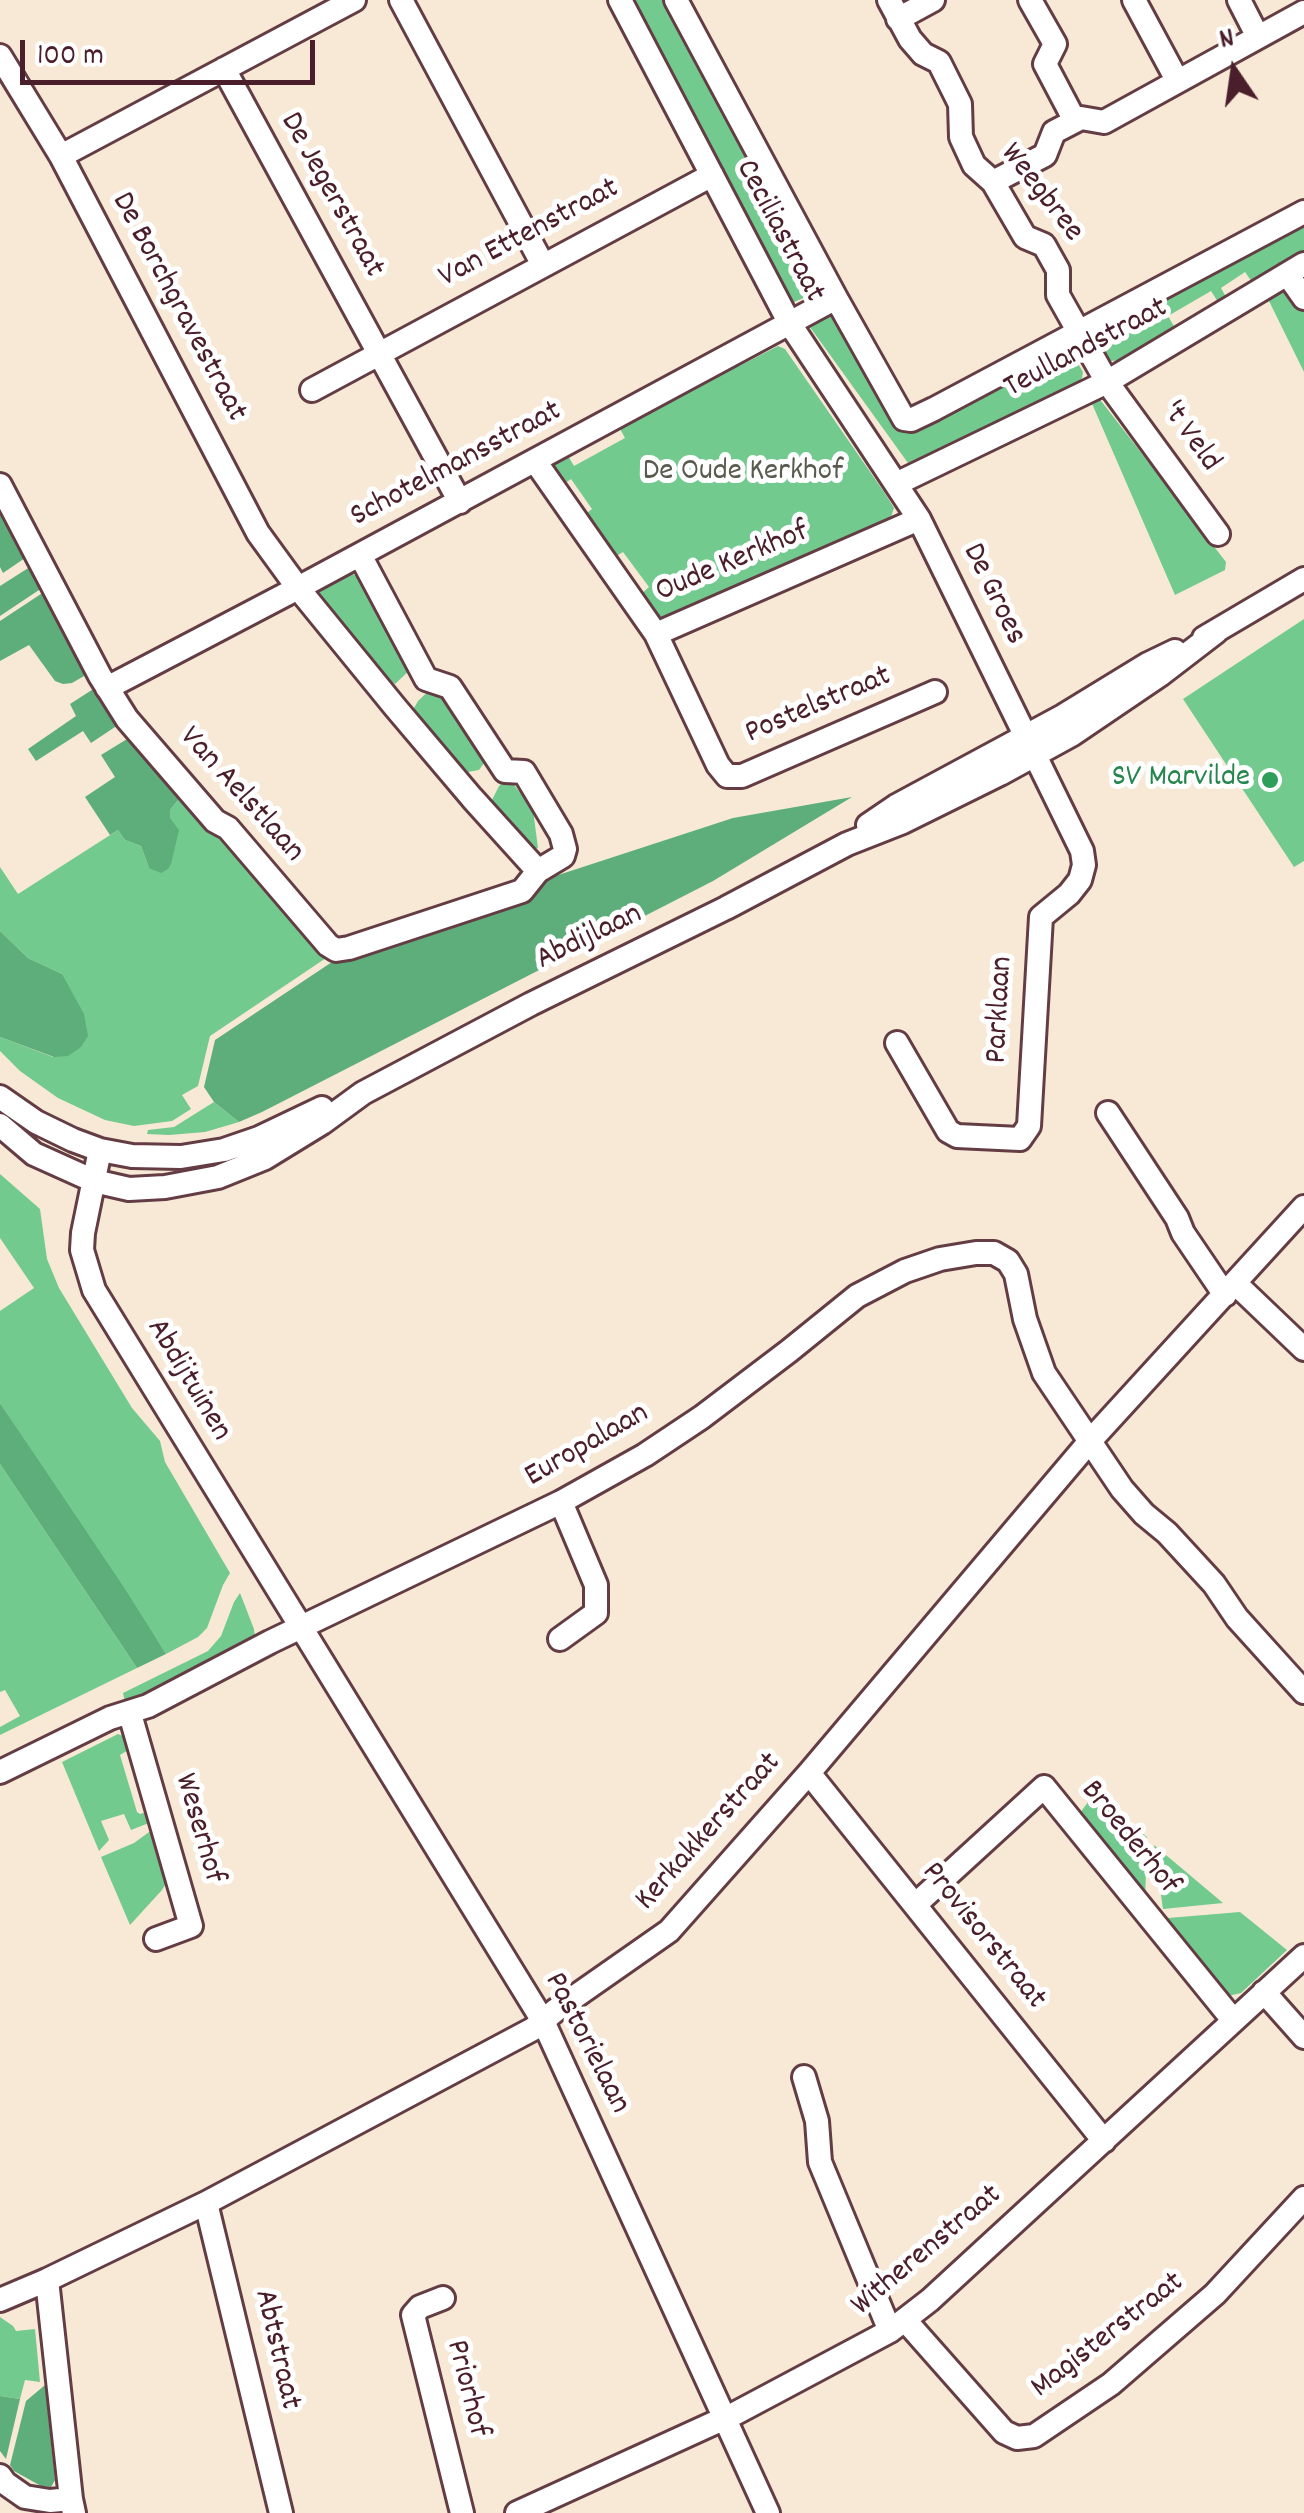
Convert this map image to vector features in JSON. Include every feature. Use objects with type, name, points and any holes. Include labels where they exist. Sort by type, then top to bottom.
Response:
[{"type":"street","points":[[61,156],[354,0]]},
{"type":"street","points":[[401,0],[543,266]]},
{"type":"street","name":"Ceciliastraat","points":[[620,0],[790,324],[896,484]]},
{"type":"street","name":"Ceciliastraat","points":[[676,0],[904,419]]},
{"type":"street","points":[[894,10],[933,0]]},
{"type":"street","points":[[1030,0],[1055,44],[1045,64],[1075,121]]},
{"type":"street","points":[[1134,0],[1177,80]]},
{"type":"street","points":[[1239,0],[1258,37]]},
{"type":"street","name":"Weegbree","points":[[894,10],[922,54],[938,62],[960,104],[961,137],[974,165],[993,182],[1024,236],[1044,245],[1052,257],[1058,270],[1058,295],[1107,382]]},
{"type":"street","points":[[993,182],[1045,154],[1054,132],[1081,118],[1104,122],[1304,12]]},
{"type":"street","name":"De Borchgravestraat","points":[[0,56],[61,156],[258,534],[396,708],[538,870]]},
{"type":"street","name":"De Jegerstraat","points":[[224,69],[460,502]]},
{"type":"street","name":"Van Ettenstraat","points":[[380,353],[712,175]]},
{"type":"street","name":"Teullandstraat","points":[[904,419],[912,420],[1304,212]]},
{"type":"street","points":[[1295,269],[1304,298]]},
{"type":"street","name":"Teullandstraat","points":[[896,484],[1107,382],[1295,269]]},
{"type":"street","name":"Schotelmansstraat","points":[[107,688],[836,298]]},
{"type":"street","points":[[312,390],[380,353]]},
{"type":"street","name":"'t Veld","points":[[1107,382],[1218,534]]},
{"type":"street","name":"Oude Kerkhof","points":[[535,461],[656,634],[920,518]]},
{"type":"street","name":"De Groes","points":[[896,484],[920,518],[1031,746]]},
{"type":"street","name":"Van Aelstlaan","points":[[0,485],[107,688],[130,722],[336,950],[522,890],[538,870]]},
{"type":"street","points":[[360,556],[426,679],[450,687],[505,772]]},
{"type":"street","name":"Abdijlaan","points":[[0,1097],[36,1122],[72,1140],[132,1156],[181,1157],[224,1150],[259,1138],[363,1093],[531,1004],[726,908],[846,844],[896,806],[1031,746],[1064,716],[1148,664],[1216,632],[1304,580]]},
{"type":"street","name":"Postelstraat","points":[[656,634],[726,776],[742,776],[936,692]]},
{"type":"street","points":[[396,708],[426,679]]},
{"type":"street","name":"Parklaan","points":[[897,1043],[948,1132],[957,1136],[1020,1138],[1029,1126],[1041,918],[1069,894],[1080,880],[1084,865],[1082,851],[1031,746]]},
{"type":"street","points":[[472,798],[505,772],[524,772],[561,834],[565,849],[563,856],[538,870]]},
{"type":"street","name":"Abdijlaan","points":[[0,1125],[34,1154],[94,1181],[129,1189],[165,1186],[218,1177],[265,1158],[363,1093]]},
{"type":"street","points":[[1108,1114],[1183,1234],[1230,1289],[1304,1349]]},
{"type":"street","name":"Abdijtuinen","points":[[100,1150],[82,1250],[94,1290],[302,1627]]},
{"type":"street","name":"Kerkakkerstraat","points":[[0,2300],[206,2203],[516,2038],[669,1931],[809,1773],[1090,1441],[1304,1207]]},
{"type":"street","name":"Europalaan","points":[[0,1772],[110,1718],[130,1714],[562,1502],[702,1417],[857,1296],[905,1271],[940,1259],[994,1253],[1008,1260],[1016,1274],[1025,1319],[1044,1372],[1090,1441]]},
{"type":"street","points":[[1090,1441],[1122,1489],[1214,1584],[1237,1618],[1304,1692]]},
{"type":"street","points":[[560,1639],[596,1613],[596,1584],[562,1502]]},
{"type":"street","name":"Pastorielaan","points":[[302,1627],[543,2021],[768,2513]]},
{"type":"street","name":"Weserhof","points":[[130,1714],[191,1926],[156,1939]]},
{"type":"street","name":"Provisorstraat","points":[[809,1773],[1104,2141]]},
{"type":"street","name":"Broederhof","points":[[915,1905],[1044,1788],[1234,2020]]},
{"type":"street","name":"Witherenstraat","points":[[528,2511],[725,2418],[897,2326],[1304,1956]]},
{"type":"street","points":[[1264,1992],[1304,2037]]},
{"type":"street","name":"Magisterstraat","points":[[804,2077],[817,2121],[820,2162],[897,2326],[1004,2432],[1017,2438],[1034,2436],[1111,2384],[1216,2294],[1304,2198]]},
{"type":"street","name":"Abtstraat","points":[[206,2203],[280,2513]]},
{"type":"street","points":[[2,2483],[25,2497],[72,2506],[47,2280]]},
{"type":"street","name":"Priorhof","points":[[443,2298],[420,2307],[413,2315],[462,2513]]},
{"type":"green space","points":[[630,0],[664,0],[821,291],[794,302],[788,294]]},
{"type":"green space","points":[[1304,214],[1304,250],[1252,282],[1245,272],[1221,288],[1226,297],[1218,302],[1211,291],[1168,316],[1175,328],[1123,360],[1110,361],[1102,355],[1089,327]]},
{"type":"green space","points":[[1287,287],[1304,310],[1304,372],[1268,299]]},
{"type":"green space","points":[[834,309],[895,420],[1068,347],[1083,372],[1082,378],[1076,385],[908,463],[807,323]]},
{"type":"green space","name":"De Oude Kerkhof","points":[[778,346],[785,349],[884,492],[894,508],[890,520],[669,620],[657,620],[639,596],[649,587],[623,552],[613,558],[582,517],[592,509],[571,479],[561,486],[553,464],[567,454],[574,466],[625,438],[619,427],[735,362],[739,366]]},
{"type":"green space","points":[[1098,397],[1226,562],[1225,570],[1175,595],[1090,399]]},
{"type":"green space","points":[[0,503],[28,556],[3,573],[0,567]]},
{"type":"green space","points":[[33,565],[45,586],[0,616],[0,586]]},
{"type":"green space","points":[[352,574],[358,576],[412,668],[395,684],[378,672],[320,603],[318,594],[324,587]]},
{"type":"green space","points":[[47,590],[91,672],[72,683],[55,681],[29,645],[0,661],[0,621]]},
{"type":"green space","name":"SV Marvilde","points":[[1304,619],[1304,861],[1294,867],[1183,699]]},
{"type":"green space","points":[[435,685],[487,759],[479,770],[468,772],[455,761],[415,712],[418,701]]},
{"type":"green space","points":[[98,686],[121,723],[91,743],[83,731],[36,761],[28,749],[76,716],[70,704]]},
{"type":"green space","points":[[132,736],[183,794],[170,810],[170,818],[179,830],[171,864],[161,873],[149,868],[141,846],[125,840],[118,830],[110,835],[85,797],[115,777],[101,755]]},
{"type":"green space","points":[[507,780],[533,810],[538,848],[533,849],[492,800]]},
{"type":"green space","points":[[183,794],[243,858],[244,867],[274,902],[283,904],[329,956],[210,1036],[198,1086],[182,1095],[191,1109],[172,1121],[134,1126],[105,1120],[58,1098],[0,1051],[0,1037],[53,1057],[62,974],[28,958],[0,931],[0,867],[18,894],[118,830],[125,840],[141,846],[149,868],[170,810]]},
{"type":"green space","points":[[852,797],[713,881],[262,1112],[239,1122],[214,1102],[204,1087],[215,1040],[335,960],[363,951],[373,954],[453,928],[458,921],[486,911],[493,914],[520,905],[536,893],[542,878],[733,818]]},
{"type":"green space","points":[[0,931],[28,958],[62,974],[84,1014],[88,1036],[68,1056],[54,1057],[0,1037]]},
{"type":"green space","points":[[214,1102],[239,1122],[205,1132],[147,1134],[148,1130],[174,1127]]},
{"type":"green space","points":[[0,1174],[40,1209],[47,1259],[59,1288],[132,1408],[160,1441],[165,1462],[230,1573],[207,1628],[166,1654],[0,1403],[0,1311],[34,1288],[0,1238]]},
{"type":"green space","points":[[0,1403],[166,1654],[137,1668],[0,1464]]},
{"type":"green space","points":[[0,1464],[137,1668],[0,1735],[0,1727],[20,1716],[5,1690],[0,1692]]},
{"type":"green space","points":[[240,1593],[255,1638],[125,1702],[123,1693],[208,1651],[221,1636]]},
{"type":"green space","points":[[118,1734],[125,1744],[131,1743],[130,1749],[120,1755],[137,1812],[150,1811],[154,1821],[131,1830],[124,1814],[101,1821],[109,1840],[99,1851],[62,1762]]},
{"type":"green space","points":[[1094,1794],[1147,1837],[1145,1903],[1074,1821]]},
{"type":"green space","points":[[156,1827],[168,1880],[130,1925],[101,1857],[134,1843]]},
{"type":"green space","points":[[1154,1845],[1223,1903],[1163,1909]]},
{"type":"green space","points":[[1240,1912],[1287,1950],[1241,1993],[1228,1996],[1161,1921]]},
{"type":"green space","points":[[0,2317],[16,2331],[35,2329],[40,2382],[25,2380],[20,2399],[0,2396]]},
{"type":"green space","points":[[45,2385],[55,2480],[51,2487],[41,2486],[10,2465],[26,2401]]},
{"type":"green space","points":[[0,2396],[20,2399],[6,2459],[0,2451]]},
{"type":"place","name":"SV Marvilde","points":[[1270,780]]}]
